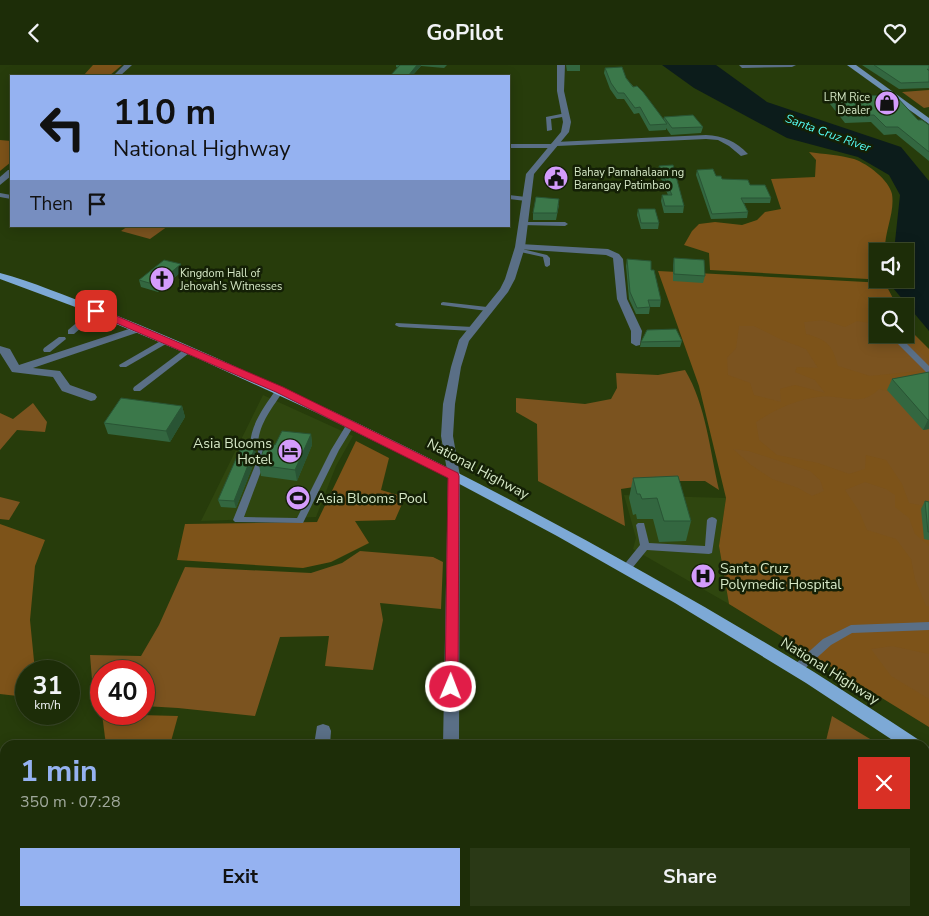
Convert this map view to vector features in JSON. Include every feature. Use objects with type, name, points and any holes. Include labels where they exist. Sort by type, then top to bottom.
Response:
[{"type":"main road","points":[[851,65],[929,122]]},
{"type":"main road","name":"National Highway","points":[[0,276],[96,311],[280,390],[454,476],[626,569],[797,669],[905,740]]},
{"type":"street","points":[[117,75],[128,65]]},
{"type":"street","points":[[451,740],[454,476],[447,436],[449,404],[464,340],[504,290],[510,279],[519,248],[530,175],[535,165],[564,136],[567,125],[561,94],[564,74],[561,65]]},
{"type":"street","points":[[742,66],[792,65]]},
{"type":"street","points":[[919,115],[929,114]]},
{"type":"street","points":[[510,146],[554,145],[643,138],[706,137],[720,139],[732,144],[744,154]]},
{"type":"street","points":[[0,182],[10,172]]},
{"type":"street","points":[[519,248],[608,252],[616,255],[622,301],[636,328],[638,338],[636,343]]},
{"type":"street","points":[[16,370],[138,329]]},
{"type":"street","points":[[0,349],[6,351],[16,370]]},
{"type":"street","points":[[16,370],[56,374],[66,388],[91,397]]},
{"type":"lane","points":[[549,130],[548,118],[566,115]]},
{"type":"lane","points":[[510,197],[526,199]]},
{"type":"lane","points":[[523,224],[565,224]]},
{"type":"lane","points":[[519,248],[545,256],[547,258],[547,265]]},
{"type":"lane","points":[[443,304],[487,309]]},
{"type":"lane","points":[[70,332],[96,311]]},
{"type":"lane","points":[[399,325],[473,329]]},
{"type":"lane","points":[[47,350],[62,339]]},
{"type":"lane","points":[[123,365],[167,341]]},
{"type":"lane","points":[[902,343],[929,369]]},
{"type":"lane","points":[[137,389],[189,350]]},
{"type":"lane","points":[[280,390],[260,423],[254,438],[254,445],[262,449],[262,458],[238,520],[300,521],[350,424]]},
{"type":"lane","points":[[645,546],[709,550],[712,520]]},
{"type":"lane","points":[[641,525],[645,546]]},
{"type":"lane","points":[[626,569],[645,546]]},
{"type":"lane","points":[[797,669],[827,642],[851,629],[929,626]]},
{"type":"shaded area","points":[[93,65],[122,65],[110,75],[84,75]]},
{"type":"shaded area","points":[[929,90],[929,107],[924,108],[902,92]]},
{"type":"shaded area","points":[[0,140],[10,141],[10,163],[0,171]]},
{"type":"shaded area","points":[[809,152],[860,161],[877,173],[890,189],[893,201],[885,243],[869,243],[869,279],[710,270],[709,253],[684,245],[692,231],[699,224],[715,222],[742,225],[757,220],[765,212],[781,209],[771,179],[815,177],[816,160]]},
{"type":"shaded area","points":[[127,227],[167,227],[150,239],[121,231]]},
{"type":"shaded area","points":[[658,271],[869,282],[869,288],[888,288],[893,298],[869,298],[869,343],[914,343],[914,334],[929,349],[929,727],[729,604],[719,546],[726,498],[699,386]]},
{"type":"shaded area","points":[[824,320],[845,327],[857,321],[869,323],[869,343],[909,343],[929,360],[929,370],[870,376],[838,366],[828,344],[819,338],[806,334],[804,322]]},
{"type":"shaded area","points":[[739,326],[754,326],[806,349],[818,368],[797,367],[795,372],[815,380],[825,393],[795,385],[780,389],[781,402],[754,395],[750,383],[728,375],[727,358],[736,348]]},
{"type":"shaded area","points":[[685,370],[703,413],[719,490],[705,481],[673,481],[621,489],[625,526],[538,481],[537,424],[516,412],[516,398],[585,404],[611,399],[617,388],[616,373],[658,375]]},
{"type":"shaded area","points":[[879,389],[898,394],[929,428],[929,507],[909,503],[902,484],[886,460],[866,455],[865,469],[849,474],[818,463],[777,455],[759,440],[756,422],[785,406],[801,400],[826,396],[850,399],[864,398],[872,395]]},
{"type":"shaded area","name":"Asia Blooms Hotel","points":[[263,395],[353,436],[336,466],[316,517],[201,521]]},
{"type":"shaded area","points":[[33,403],[47,422],[45,432],[17,430],[0,450],[0,413],[13,419]]},
{"type":"shaded area","points":[[356,441],[389,458],[381,490],[405,497],[395,520],[355,521],[369,543],[331,562],[303,568],[177,560],[185,524],[317,522]]},
{"type":"shaded area","points":[[733,449],[749,451],[810,471],[820,480],[824,491],[812,496],[798,488],[772,479],[751,465]]},
{"type":"shaded area","points":[[865,482],[886,489],[895,495],[895,507],[909,518],[915,534],[929,546],[929,606],[926,606],[915,579],[911,559],[896,539],[867,530],[859,511],[845,490]]},
{"type":"shaded area","name":"Santa Cruz Polymedic Hospital","points":[[624,495],[726,498],[719,546],[729,604],[633,549],[636,538]]},
{"type":"shaded area","points":[[0,497],[20,502],[9,520],[0,519]]},
{"type":"shaded area","points":[[0,524],[45,540],[35,566],[30,620],[34,660],[15,660],[15,696],[0,694]]},
{"type":"shaded area","points":[[360,551],[433,557],[443,562],[441,609],[380,603],[383,620],[373,670],[325,666],[329,636],[280,637],[255,716],[155,707],[155,660],[90,660],[90,655],[141,656],[159,625],[185,567],[311,573],[342,563]]},
{"type":"shaded area","points":[[892,646],[929,654],[929,699],[891,676],[871,649]]},
{"type":"shaded area","points":[[155,715],[178,716],[171,740],[105,740],[103,725],[155,725]]},
{"type":"shaded area","points":[[832,716],[872,740],[826,740]]},
{"type":"water","name":"Santa Cruz River","points":[[662,65],[716,65],[767,102],[901,147],[929,181],[929,331],[914,313],[914,298],[901,298],[893,288],[914,288],[914,243],[895,243],[900,195],[889,175],[858,157],[787,138],[694,88]]},
{"type":"building","points":[[400,65],[417,65],[409,75],[391,75]]},
{"type":"building","points":[[874,65],[929,65],[929,70],[927,69],[929,71],[929,82],[901,83]]},
{"type":"building","points":[[622,67],[626,78],[633,87],[637,86],[643,92],[667,124],[650,125],[640,107],[635,108],[624,93],[618,93],[611,83],[605,68]]},
{"type":"building","points":[[895,95],[918,120],[922,120],[929,125],[929,152],[898,127],[886,127],[874,115],[848,116],[832,97]]},
{"type":"building","points":[[693,115],[703,127],[672,128],[664,117]]},
{"type":"building","points":[[673,165],[684,206],[665,206],[662,195],[672,195],[659,166]]},
{"type":"building","points":[[713,169],[716,176],[721,176],[722,179],[748,180],[750,185],[765,185],[771,198],[741,198],[748,212],[712,214],[697,170]]},
{"type":"building","points":[[536,197],[559,199],[557,213],[533,213]]},
{"type":"building","points":[[638,209],[655,209],[659,223],[641,223]]},
{"type":"building","points":[[674,258],[704,260],[705,276],[674,274]]},
{"type":"building","points":[[627,259],[651,261],[651,270],[654,270],[661,300],[648,300],[650,307],[637,308],[630,292]]},
{"type":"building","points":[[164,260],[181,264],[156,285],[139,280]]},
{"type":"building","points":[[676,329],[682,341],[641,342],[647,330]]},
{"type":"building","points":[[929,372],[929,420],[928,420],[892,379]]},
{"type":"building","points":[[121,398],[182,406],[166,431],[104,423]]},
{"type":"building","points":[[282,431],[311,434],[295,470],[259,465],[265,444],[275,445]]},
{"type":"building","points":[[242,445],[254,446],[254,450],[234,501],[218,500]]},
{"type":"building","points":[[678,476],[691,521],[664,521],[657,498],[642,499],[640,494],[637,494],[633,478]]},
{"type":"building","points":[[925,501],[929,502],[929,532],[928,532]]},
{"type":"place","name":"LRM Rice Dealer","points":[[887,103]]},
{"type":"place","name":"Bahay Pamahalaan ng Barangay Patimbao","points":[[556,178]]},
{"type":"place","name":"Kingdom Hall of Jehovah's Witnesses","points":[[162,279]]},
{"type":"place","name":"Asia Blooms Hotel","points":[[290,451]]},
{"type":"place","name":"Asia Blooms Pool","points":[[298,498]]},
{"type":"place","name":"Santa Cruz Polymedic Hospital","points":[[703,576]]},
{"type":"route","points":[[96,311],[280,390],[412,453],[454,476],[451,687]]}]
